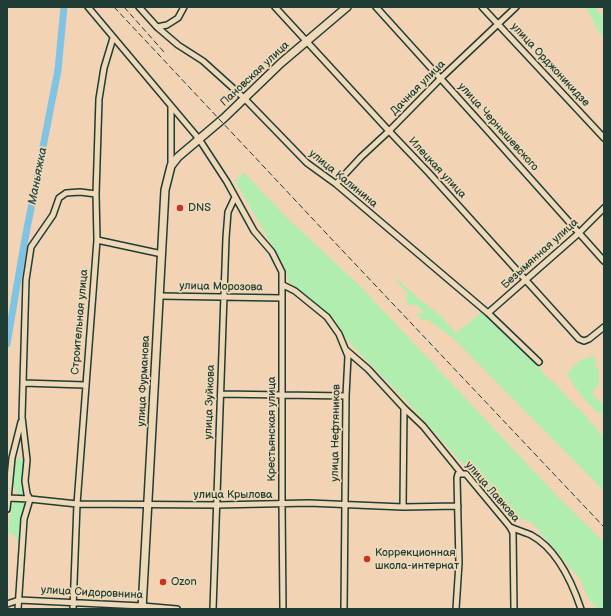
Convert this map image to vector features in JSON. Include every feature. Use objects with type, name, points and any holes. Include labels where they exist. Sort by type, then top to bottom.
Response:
[{"type":"main road","name":"Пановская улица","points":[[178,157],[224,118],[307,41],[347,7]]},
{"type":"main road","name":"улица Фурманова","points":[[142,607],[165,190],[171,166],[178,157]]},
{"type":"street","points":[[88,7],[199,139],[235,197]]},
{"type":"street","name":"улица Калинина","points":[[139,7],[157,27],[178,45],[203,61],[244,98],[307,163],[336,184],[488,314],[539,362]]},
{"type":"street","points":[[157,27],[167,25],[178,18],[184,7]]},
{"type":"street","name":"Илецкая улица","points":[[275,7],[428,172],[579,339],[584,341],[589,339],[604,327]]},
{"type":"street","name":"улица Чернышевского","points":[[376,7],[604,261]]},
{"type":"street","name":"улица Орджоникидзе","points":[[482,7],[604,138]]},
{"type":"street","name":"Дачная улица","points":[[336,184],[360,157],[389,131],[441,78],[516,7]]},
{"type":"street","name":"Строительная улица","points":[[73,609],[77,504],[97,240],[96,194],[100,94],[104,68],[113,38]]},
{"type":"street","points":[[171,166],[172,106]]},
{"type":"street","points":[[18,609],[24,519],[30,499],[27,494],[25,481],[27,460],[22,416],[26,280],[31,246],[53,215],[59,198],[66,193],[80,192],[96,194]]},
{"type":"street","name":"Крестьянская улица","points":[[235,197],[254,231],[272,252],[282,272],[283,609]]},
{"type":"street","name":"улица Зуйкова","points":[[213,609],[228,212],[235,197]]},
{"type":"street","name":"Безымянная улица","points":[[488,314],[579,233],[604,208]]},
{"type":"street","points":[[97,240],[162,254]]},
{"type":"street","name":"улица Нефтяников","points":[[283,286],[295,291],[327,317],[339,334],[348,356],[344,504],[344,609]]},
{"type":"street","name":"улица Морозова","points":[[160,296],[282,298]]},
{"type":"street","name":"улица Лавкова","points":[[344,348],[368,369],[423,426],[462,474],[466,474],[510,527],[514,540],[514,609]]},
{"type":"street","points":[[23,383],[85,385]]},
{"type":"street","points":[[221,394],[346,396]]},
{"type":"street","points":[[403,507],[404,408]]},
{"type":"street","points":[[7,509],[12,458],[22,416]]},
{"type":"street","points":[[456,609],[459,563],[458,474],[462,474]]},
{"type":"street","name":"улица Крылова","points":[[8,498],[77,504],[217,505],[309,503],[403,507],[458,506]]},
{"type":"street","points":[[510,527],[531,535],[544,544],[556,557],[573,588],[581,609]]},
{"type":"street","name":"улица Сидоровнина","points":[[7,604],[19,600],[177,609]]},
{"type":"green space","points":[[586,7],[595,7],[604,17],[604,38],[597,29]]},
{"type":"green space","points":[[244,172],[283,214],[362,288],[559,498],[604,542],[604,609],[599,609],[589,600],[580,579],[531,522],[508,515],[414,409],[348,341],[333,317],[290,284],[285,268],[235,181]]},
{"type":"green space","points":[[392,274],[419,299],[441,316],[456,333],[482,312],[540,365],[543,374],[552,381],[584,414],[604,438],[604,491],[453,338],[427,319],[423,321],[416,313],[425,313],[415,304],[410,306],[405,299],[408,295]]},
{"type":"green space","points":[[592,356],[596,358],[595,364],[599,371],[599,384],[593,391],[593,396],[602,404],[604,416],[582,397],[567,373],[581,360]]},
{"type":"green space","points":[[21,457],[25,466],[24,476],[21,479],[26,502],[23,512],[19,544],[14,535],[8,533],[11,502],[19,495],[13,483],[13,469],[15,459]]},
{"type":"waterway","name":"Маньяжка","points":[[7,344],[24,244],[58,70],[64,7]]},
{"type":"railway","points":[[114,7],[604,527]]},
{"type":"railway","points":[[124,7],[164,52]]},
{"type":"place","name":"DNS","points":[[180,208]]},
{"type":"place","name":"Коррекционная школа-интернат","points":[[367,559]]},
{"type":"place","name":"Ozon","points":[[163,582]]}]
